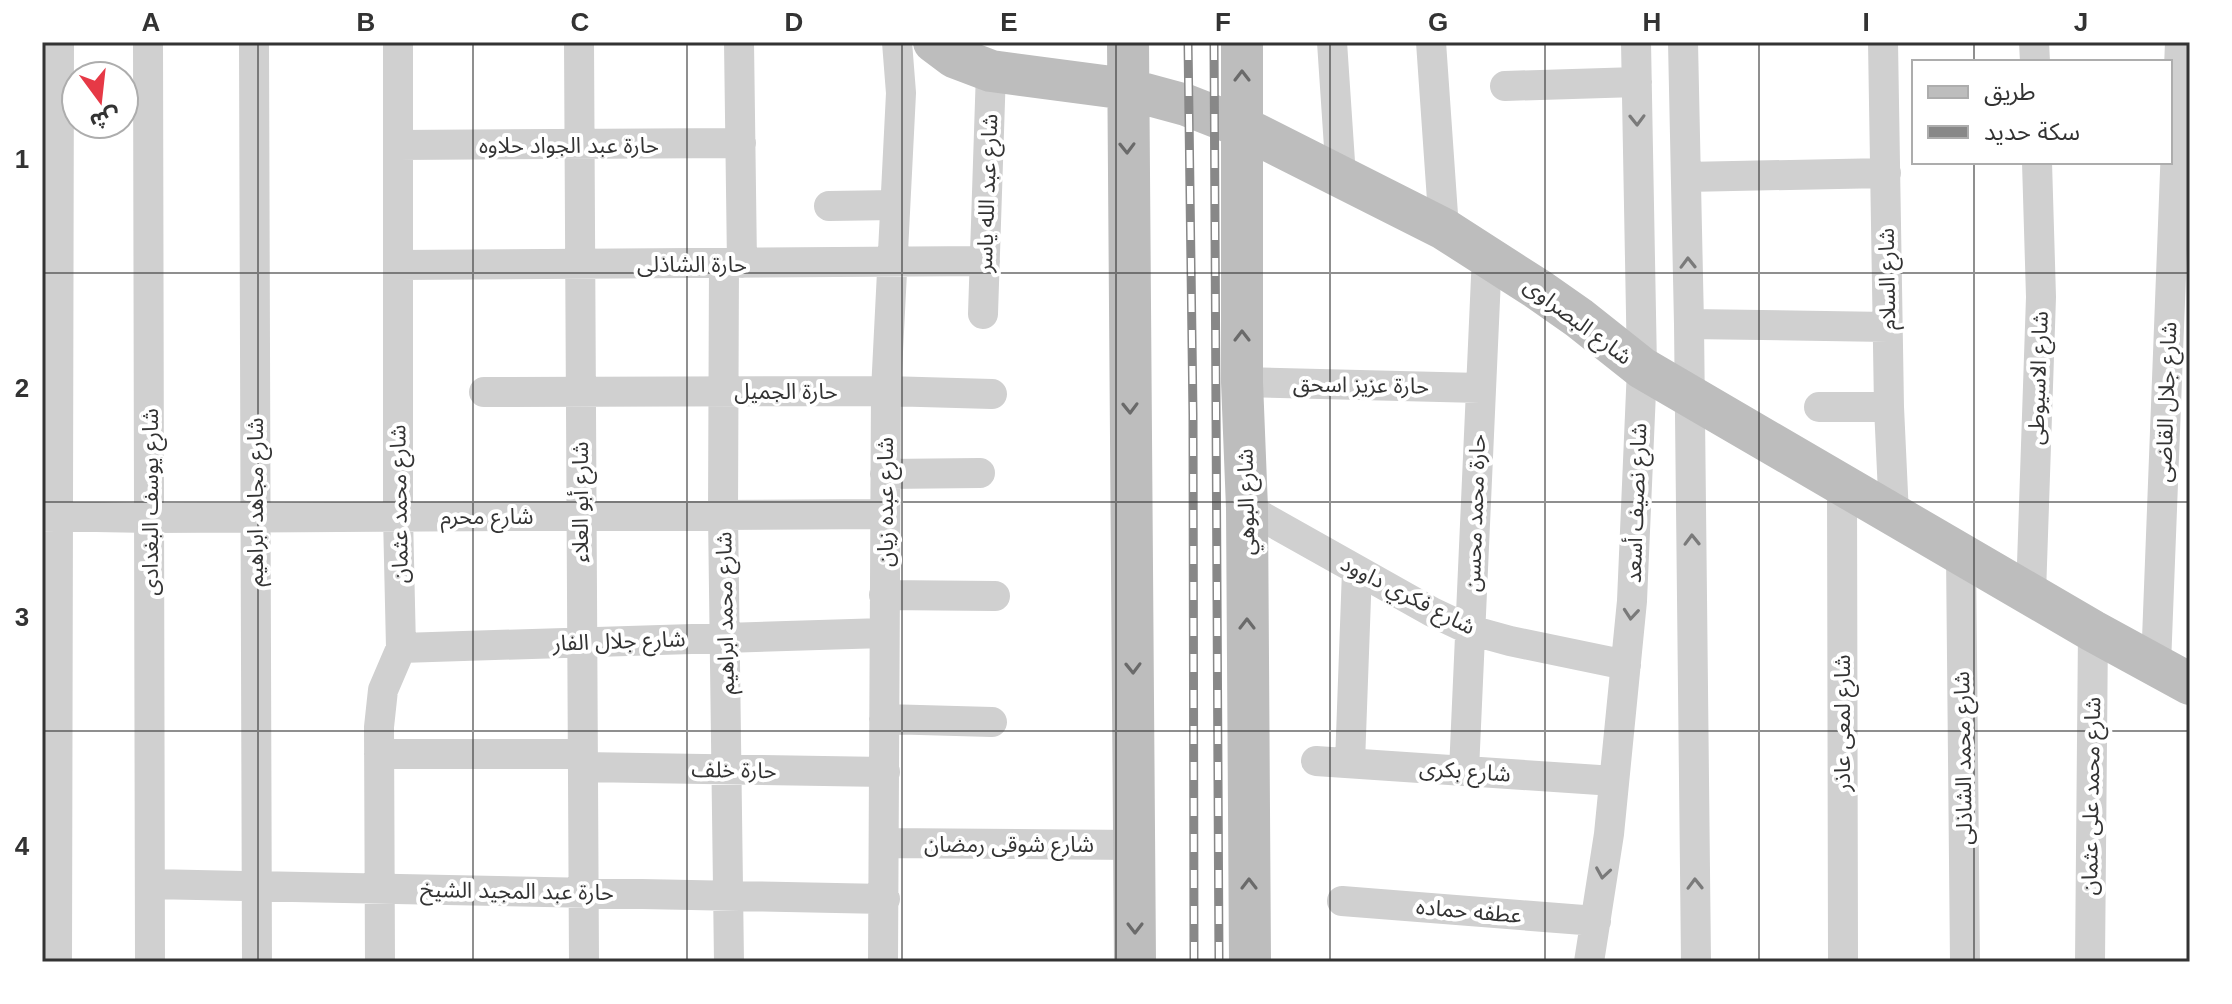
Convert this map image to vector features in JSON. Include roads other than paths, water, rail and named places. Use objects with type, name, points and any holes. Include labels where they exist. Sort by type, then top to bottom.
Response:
[{"type":"street","points":[[57,962],[50,801],[50,516],[59,42]]},
{"type":"street","name":"شارع يوسف البغدادى","points":[[148,42],[150,962]]},
{"type":"street","name":"شارع مجاهد ابراهيم","points":[[254,42],[257,962]]},
{"type":"street","name":"شارع محمد عثمان","points":[[380,962],[379,727],[383,690],[401,648],[398,42]]},
{"type":"street","name":"شارع أبو العلاء","points":[[579,42],[584,962]]},
{"type":"street","name":"شارع محمد ابراهيم","points":[[729,962],[723,391],[741,143],[739,42]]},
{"type":"street","name":"شارع عبده زيان","points":[[883,962],[886,391],[901,93],[897,42]]},
{"type":"street","name":"شارع البصراوى","points":[[934,42],[954,57],[991,71],[1127,89],[1186,105],[1242,127],[1444,229],[1579,318],[1642,368],[2093,631],[2173,674]]},
{"type":"street","points":[[1128,42],[1135,962]]},
{"type":"street","name":"شارع البوهي","points":[[1242,42],[1242,382],[1247,508],[1250,962]]},
{"type":"street","points":[[1332,42],[1341,177]]},
{"type":"street","points":[[1431,42],[1444,229]]},
{"type":"street","name":"شارع نصيف أسعد","points":[[1589,962],[1609,834],[1632,601],[1642,368],[1636,42]]},
{"type":"street","points":[[1683,42],[1696,962]]},
{"type":"street","name":"شارع السلام","points":[[1883,42],[1889,407],[1894,515]]},
{"type":"street","name":"شارع جلال القاضى","points":[[2173,674],[2180,42]]},
{"type":"street","name":"شارع عبد الله ياسر","points":[[983,314],[991,71]]},
{"type":"street","points":[[1505,86],[1637,82]]},
{"type":"street","name":"حارة عبد الجواد حلاوه","points":[[398,145],[741,143]]},
{"type":"street","name":"شارع الاسيوطى","points":[[2031,594],[2041,297],[2037,164]]},
{"type":"street","points":[[1686,177],[1886,173]]},
{"type":"street","points":[[829,206],[895,205]]},
{"type":"street","name":"حارة محمد محسن","points":[[1464,771],[1487,255]]},
{"type":"street","name":"حارة الشاذلى","points":[[399,265],[985,261]]},
{"type":"street","points":[[1689,324],[1888,327]]},
{"type":"street","name":"حارة عزيز اسحق","points":[[1242,382],[1480,388]]},
{"type":"street","name":"حارة الجميل","points":[[484,392],[886,391],[992,394]]},
{"type":"street","points":[[1819,407],[1889,407]]},
{"type":"street","points":[[885,474],[980,473]]},
{"type":"street","name":"شارع لمعى عاذر","points":[[1842,485],[1843,962]]},
{"type":"street","name":"شارع فكري داوود","points":[[1247,508],[1432,612],[1470,630],[1626,665]]},
{"type":"street","name":"شارع محرم","points":[[50,516],[885,514]]},
{"type":"street","name":"شارع محمد الشاذلى","points":[[1961,554],[1965,962]]},
{"type":"street","points":[[1350,763],[1357,570]]},
{"type":"street","points":[[884,595],[995,596]]},
{"type":"street","name":"شارع محمد على عثمان","points":[[2090,962],[2093,631]]},
{"type":"street","name":"شارع جلال الفار","points":[[401,648],[884,633]]},
{"type":"street","points":[[884,719],[992,722]]},
{"type":"street","name":"حارة خلف","points":[[379,754],[727,769],[885,772]]},
{"type":"street","name":"شارع بكرى","points":[[1316,761],[1614,781]]},
{"type":"street","name":"شارع شوقى رمضان","points":[[884,843],[1134,845]]},
{"type":"street","name":"حارة عبد المجيد الشيخ","points":[[150,884],[885,899]]},
{"type":"street","name":"عطفه حماده","points":[[1342,901],[1596,921]]},
{"type":"railway","points":[[1188,42],[1193,415],[1194,962]]},
{"type":"railway","points":[[1214,42],[1219,962]]}]
